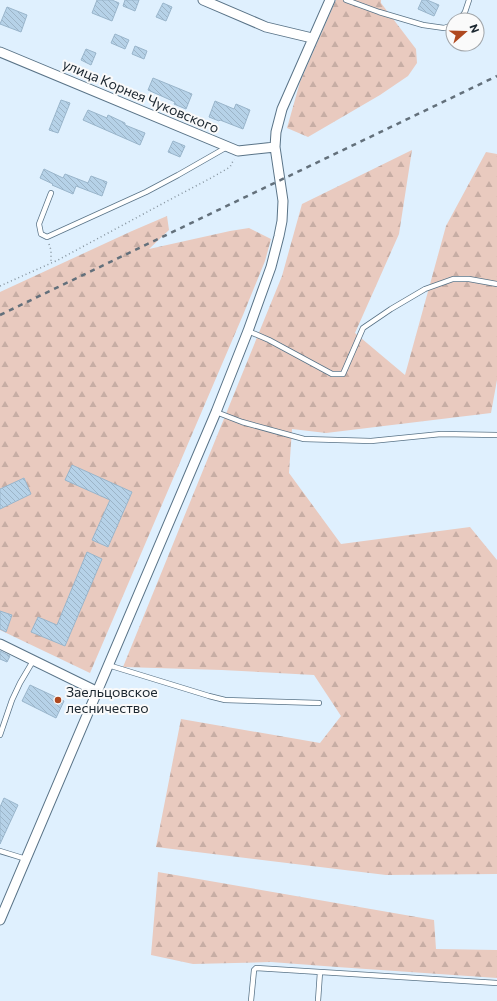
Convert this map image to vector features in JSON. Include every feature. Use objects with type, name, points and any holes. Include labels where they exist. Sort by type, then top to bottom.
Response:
[{"type":"street","points":[[203,0],[266,27],[312,38]]},
{"type":"street","points":[[0,920],[216,412],[271,267],[282,221],[283,201],[275,147],[276,132],[282,109],[330,0]]},
{"type":"street","name":"улица Корнея Чуковского","points":[[0,52],[238,151],[275,147]]},
{"type":"street","points":[[0,644],[96,692]]},
{"type":"lane","points":[[346,0],[379,12],[423,25],[445,28]]},
{"type":"lane","points":[[465,12],[469,0]]},
{"type":"lane","points":[[50,193],[39,224],[41,234],[47,237],[146,192],[227,147]]},
{"type":"lane","points":[[248,331],[269,340],[332,374],[342,374],[363,328],[391,308],[425,289],[454,279],[469,279],[497,284]]},
{"type":"lane","points":[[216,412],[242,422],[304,439],[371,441],[440,434],[497,435]]},
{"type":"lane","points":[[0,735],[12,700],[33,660]]},
{"type":"lane","points":[[108,665],[225,700],[319,703]]},
{"type":"lane","points":[[0,851],[26,859]]},
{"type":"lane","points":[[252,1001],[254,968],[497,982]]},
{"type":"lane","points":[[318,1001],[320,972]]},
{"type":"path","points":[[0,286],[51,264],[217,175],[230,167],[238,151]]},
{"type":"path","points":[[47,237],[51,264]]},
{"type":"green space","points":[[336,0],[381,0],[381,3],[416,49],[417,63],[408,76],[380,95],[308,137],[287,128],[300,82]]},
{"type":"green space","points":[[412,150],[399,234],[355,333],[405,375],[446,226],[486,152],[497,154],[497,380],[491,413],[326,433],[292,429],[289,473],[341,544],[470,527],[497,560],[497,874],[386,875],[156,847],[181,719],[320,743],[341,716],[314,675],[123,667],[282,276],[302,204]]},
{"type":"green space","points":[[167,216],[169,230],[149,249],[249,228],[271,239],[265,261],[243,315],[90,673],[0,630],[0,292]]},
{"type":"green space","points":[[158,872],[434,920],[436,949],[497,950],[497,978],[271,962],[193,964],[151,955]]},
{"type":"building","points":[[97,0],[112,0],[119,3],[112,21],[92,13]]},
{"type":"building","points":[[125,0],[139,0],[135,11],[123,6]]},
{"type":"building","points":[[422,0],[427,0],[439,5],[434,16],[418,9]]},
{"type":"building","points":[[163,3],[172,7],[166,21],[156,17]]},
{"type":"building","points":[[7,7],[27,15],[21,32],[0,24]]},
{"type":"building","points":[[115,34],[129,40],[125,49],[111,43]]},
{"type":"building","points":[[135,46],[147,51],[144,59],[132,54]]},
{"type":"building","points":[[86,49],[96,53],[91,65],[81,60]]},
{"type":"building","points":[[153,78],[192,94],[186,109],[174,104],[175,102],[148,90]]},
{"type":"building","points":[[61,100],[70,103],[58,133],[49,130]]},
{"type":"building","points":[[215,101],[234,109],[236,104],[250,110],[243,129],[209,117]]},
{"type":"building","points":[[88,110],[107,118],[108,115],[125,123],[125,125],[145,133],[140,145],[83,120]]},
{"type":"building","points":[[173,141],[185,146],[180,157],[168,152]]},
{"type":"building","points":[[44,169],[63,178],[65,174],[88,183],[91,176],[107,182],[102,196],[76,186],[73,194],[40,178]]},
{"type":"building","points":[[72,465],[132,492],[108,547],[92,540],[110,500],[65,480]]},
{"type":"building","points":[[24,478],[31,494],[0,509],[0,489]]},
{"type":"building","points":[[87,552],[102,559],[65,646],[31,632],[38,617],[57,625]]},
{"type":"building","points":[[0,611],[12,615],[6,632],[0,629]]},
{"type":"building","points":[[0,651],[10,656],[7,662],[0,659]]},
{"type":"building","points":[[30,685],[64,701],[56,718],[22,701]]},
{"type":"building","points":[[4,798],[18,805],[0,844],[0,807]]},
{"type":"railway","points":[[0,315],[497,76]]},
{"type":"place","name":"Заельцовское лесничество","points":[[58,700]]}]
